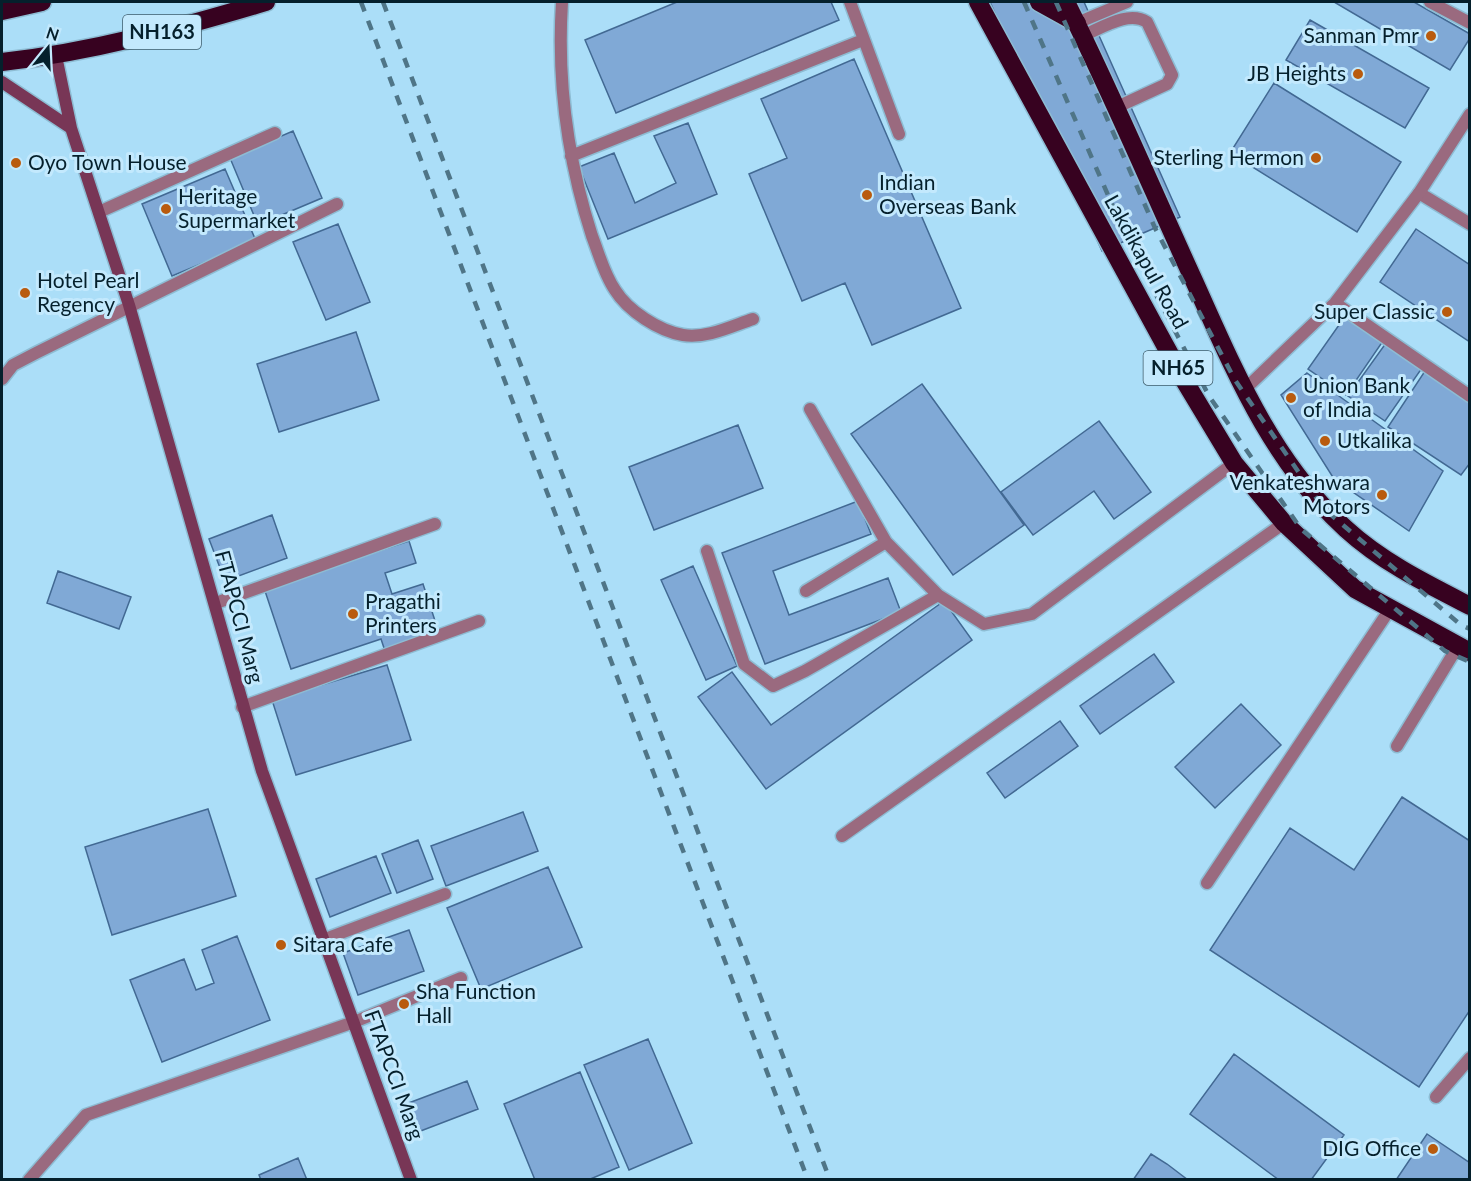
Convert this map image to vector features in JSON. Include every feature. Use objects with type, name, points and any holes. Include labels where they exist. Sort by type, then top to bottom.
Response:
[{"type":"highway","points":[[2,11],[42,2]]},
{"type":"highway","name":"NH163","points":[[2,62],[56,56],[177,28],[266,2]]},
{"type":"highway","points":[[1039,2],[1080,29]]},
{"type":"highway","name":"Lakdikapul Road","points":[[1066,2],[1244,391],[1281,453],[1306,487],[1347,530],[1393,565],[1470,606]]},
{"type":"highway","name":"Lakdikapul Road","points":[[985,4],[1184,380],[1234,463],[1284,523],[1355,589],[1464,650]]},
{"type":"street","points":[[562,2],[559,50],[571,156],[579,195],[601,263],[616,292],[648,321],[683,335],[714,333],[753,318]]},
{"type":"street","points":[[850,2],[900,134]]},
{"type":"street","points":[[1080,29],[1127,2]]},
{"type":"street","points":[[1430,2],[1470,23]]},
{"type":"street","points":[[1080,29],[1129,17],[1142,19],[1147,22],[1173,75],[1167,84],[1115,108]]},
{"type":"street","points":[[571,156],[863,40]]},
{"type":"street","name":"FTAPCCI Marg","points":[[56,56],[71,128],[129,305],[216,603],[262,771],[411,1179]]},
{"type":"street","points":[[2,82],[71,128]]},
{"type":"street","points":[[1244,391],[1335,303],[1419,193],[1470,114]]},
{"type":"street","points":[[99,212],[275,133]]},
{"type":"street","points":[[1419,193],[1470,224]]},
{"type":"street","points":[[2,379],[13,365],[129,305],[220,264],[337,204]]},
{"type":"street","points":[[1335,303],[1470,396]]},
{"type":"street","points":[[810,409],[886,542],[939,595],[984,624],[1032,614],[1234,463]]},
{"type":"street","points":[[842,836],[1284,523]]},
{"type":"street","points":[[216,603],[435,524]]},
{"type":"street","points":[[806,591],[886,542]]},
{"type":"street","points":[[707,551],[744,664],[773,686],[805,671],[939,595]]},
{"type":"street","points":[[1207,883],[1390,609]]},
{"type":"street","points":[[243,706],[479,621]]},
{"type":"street","points":[[1397,746],[1464,650]]},
{"type":"street","points":[[325,939],[445,894]]},
{"type":"street","points":[[29,1179],[87,1116],[354,1022],[461,978]]},
{"type":"street","points":[[1436,1097],[1470,1058]]},
{"type":"building","points":[[677,2],[831,2],[839,20],[616,113],[585,40]]},
{"type":"building","points":[[990,2],[1084,2],[1180,217],[1102,251]]},
{"type":"building","name":"Sanman Pmr","points":[[1334,2],[1414,2],[1470,34],[1470,38],[1450,70]]},
{"type":"building","name":"JB Heights","points":[[1310,20],[1429,88],[1405,128],[1286,60]]},
{"type":"building","points":[[854,59],[961,308],[872,345],[845,283],[802,301],[749,174],[787,158],[761,99]]},
{"type":"building","name":"Sterling Hermon","points":[[1274,83],[1401,162],[1357,232],[1230,153]]},
{"type":"building","points":[[688,123],[717,194],[608,239],[579,167],[614,153],[635,203],[676,183],[654,136]]},
{"type":"building","points":[[293,131],[322,198],[258,225],[230,158]]},
{"type":"building","points":[[225,169],[256,241],[172,276],[142,204]]},
{"type":"building","points":[[338,224],[370,302],[326,320],[293,242]]},
{"type":"building","name":"Super Classic","points":[[1416,229],[1470,265],[1470,342],[1380,282]]},
{"type":"building","points":[[1346,315],[1383,341],[1346,395],[1308,369]]},
{"type":"building","points":[[356,332],[379,400],[279,432],[257,364]]},
{"type":"building","points":[[1386,343],[1422,368],[1385,421],[1348,396]]},
{"type":"building","points":[[1425,371],[1470,401],[1470,463],[1461,475],[1388,427]]},
{"type":"building","points":[[1307,373],[1443,471],[1409,531],[1334,479],[1281,395]]},
{"type":"building","points":[[922,384],[1024,525],[953,575],[851,434]]},
{"type":"building","points":[[1099,421],[1151,492],[1114,519],[1094,491],[1033,535],[1001,492]]},
{"type":"building","points":[[738,425],[763,488],[654,530],[629,467]]},
{"type":"building","points":[[858,501],[871,534],[773,571],[789,615],[888,578],[901,612],[765,664],[722,553]]},
{"type":"building","points":[[272,515],[287,558],[225,581],[209,539]]},
{"type":"building","name":"Pragathi Printers","points":[[409,541],[416,563],[385,573],[392,594],[423,584],[439,633],[385,651],[381,639],[291,669],[264,588]]},
{"type":"building","points":[[693,566],[737,666],[706,680],[661,580]]},
{"type":"building","points":[[58,571],[131,597],[119,629],[47,603]]},
{"type":"building","points":[[944,601],[972,640],[766,789],[698,697],[732,672],[771,725]]},
{"type":"building","points":[[1154,654],[1174,682],[1100,734],[1080,706]]},
{"type":"building","points":[[387,665],[411,740],[296,775],[272,700]]},
{"type":"building","points":[[1241,704],[1281,745],[1215,808],[1175,767]]},
{"type":"building","points":[[1060,721],[1078,746],[1005,798],[987,773]]},
{"type":"building","points":[[1402,797],[1470,841],[1470,1010],[1419,1087],[1210,950],[1290,828],[1354,870]]},
{"type":"building","points":[[208,809],[236,896],[112,935],[85,847]]},
{"type":"building","points":[[523,812],[538,851],[446,886],[431,846]]},
{"type":"building","points":[[418,840],[433,879],[397,893],[382,854]]},
{"type":"building","points":[[376,856],[391,893],[330,917],[316,879]]},
{"type":"building","points":[[548,867],[582,947],[481,989],[447,908]]},
{"type":"building","points":[[409,930],[424,971],[358,995],[343,953]]},
{"type":"building","points":[[237,936],[270,1020],[162,1062],[130,980],[184,959],[196,990],[214,983],[202,950]]},
{"type":"building","points":[[648,1039],[692,1143],[629,1170],[584,1065]]},
{"type":"building","points":[[1234,1054],[1344,1135],[1311,1180],[1279,1180],[1190,1114]]},
{"type":"building","points":[[580,1072],[619,1167],[588,1180],[535,1180],[504,1104]]},
{"type":"building","points":[[467,1081],[478,1109],[418,1132],[406,1104]]},
{"type":"building","name":"DIG Office","points":[[1427,1134],[1470,1163],[1470,1180],[1396,1180]]},
{"type":"building","points":[[1151,1154],[1167,1164],[1188,1180],[1133,1180]]},
{"type":"building","points":[[298,1158],[307,1180],[261,1180],[259,1175]]},
{"type":"railway","points":[[361,2],[808,1180]]},
{"type":"railway","points":[[383,2],[830,1180]]},
{"type":"railway","points":[[1024,2],[1128,241],[1209,396],[1301,529],[1445,651],[1470,662]]},
{"type":"railway","points":[[1056,2],[1155,228],[1235,380],[1324,509],[1461,625],[1470,629]]},
{"type":"place","name":"Sanman Pmr","points":[[1431,36]]},
{"type":"place","name":"JB Heights","points":[[1358,74]]},
{"type":"place","name":"Sterling Hermon","points":[[1316,158]]},
{"type":"place","name":"Oyo Town House","points":[[16,163]]},
{"type":"place","name":"Indian Overseas Bank","points":[[867,195]]},
{"type":"place","name":"Heritage Supermarket","points":[[166,209]]},
{"type":"place","name":"Hotel Pearl Regency","points":[[25,293]]},
{"type":"place","name":"Super Classic","points":[[1447,312]]},
{"type":"place","name":"Union Bank of India","points":[[1291,398]]},
{"type":"place","name":"Utkalika","points":[[1325,441]]},
{"type":"place","name":"Venkateshwara Motors","points":[[1382,495]]},
{"type":"place","name":"Pragathi Printers","points":[[353,614]]},
{"type":"place","name":"Sitara Cafe","points":[[281,945]]},
{"type":"place","name":"Sha Function Hall","points":[[404,1004]]},
{"type":"place","name":"DIG Office","points":[[1433,1149]]}]
